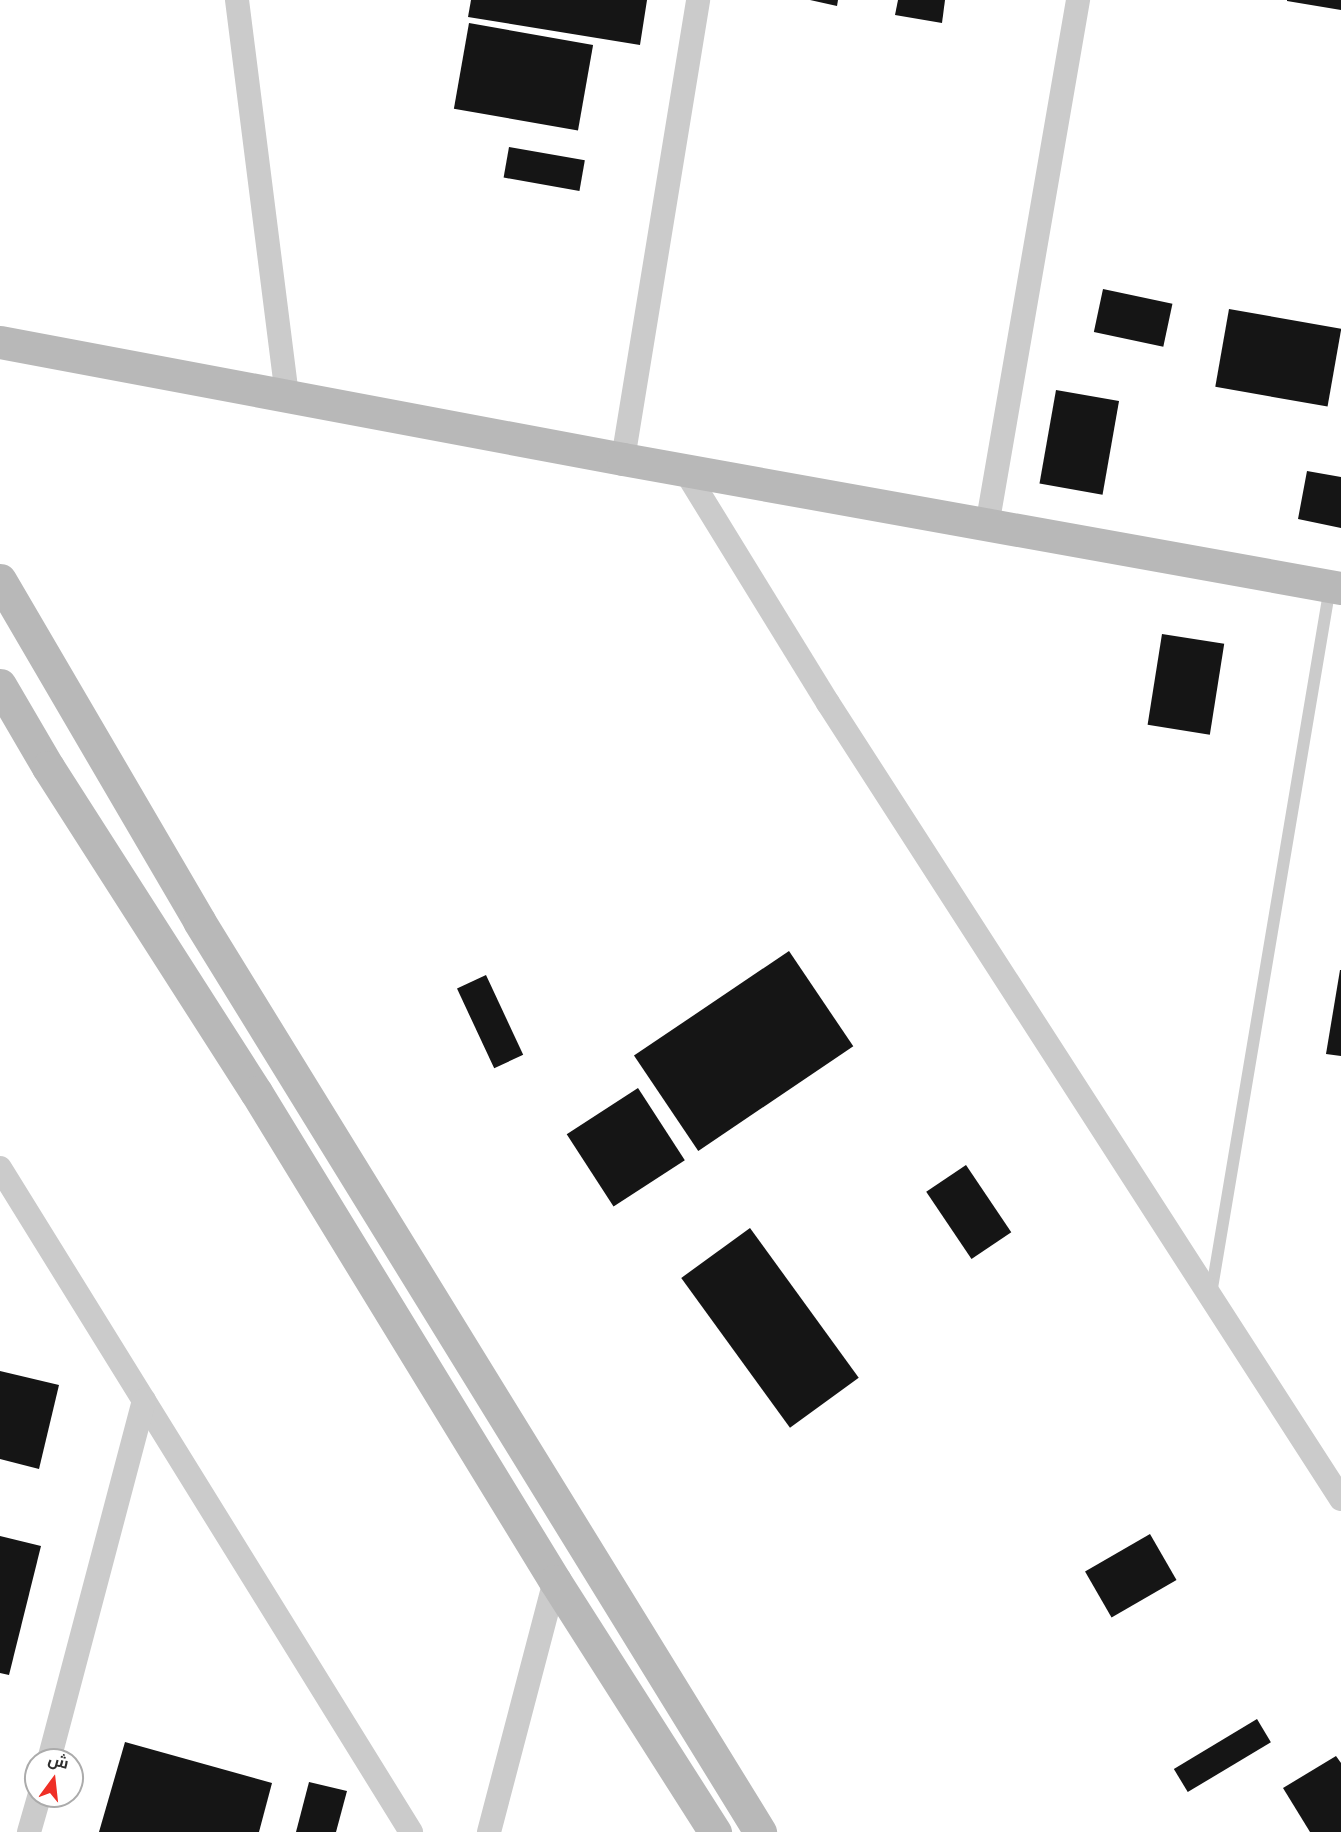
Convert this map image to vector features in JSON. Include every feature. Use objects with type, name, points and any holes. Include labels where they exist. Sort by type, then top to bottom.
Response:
[{"type":"street","points":[[237,0],[286,395]]},
{"type":"street","points":[[623,459],[699,0]]},
{"type":"street","points":[[987,526],[1078,0]]},
{"type":"street","points":[[0,342],[623,459],[1336,588]]},
{"type":"street","points":[[684,469],[828,703],[1341,1499]]},
{"type":"street","points":[[0,580],[199,921],[760,1832]]},
{"type":"street","points":[[0,685],[48,767],[256,1092],[555,1581],[715,1832]]},
{"type":"street","points":[[0,1168],[411,1832]]},
{"type":"street","points":[[51,1748],[144,1400]]},
{"type":"street","points":[[489,1832],[555,1581]]},
{"type":"street","points":[[29,1832],[36,1808]]},
{"type":"lane","points":[[1211,1295],[1336,588]]},
{"type":"building","points":[[471,0],[647,0],[640,45],[468,17]]},
{"type":"building","points":[[810,0],[838,0],[837,6]]},
{"type":"building","points":[[898,0],[945,0],[942,23],[895,15]]},
{"type":"building","points":[[1287,0],[1341,0],[1341,10],[1287,1]]},
{"type":"building","points":[[469,23],[593,45],[578,131],[454,109]]},
{"type":"building","points":[[509,147],[585,160],[579,191],[504,178]]},
{"type":"building","points":[[1103,289],[1172,304],[1163,347],[1094,332]]},
{"type":"building","points":[[1229,309],[1341,329],[1328,407],[1215,387]]},
{"type":"building","points":[[1056,390],[1119,401],[1103,495],[1040,484]]},
{"type":"building","points":[[1307,471],[1341,477],[1341,528],[1298,519]]},
{"type":"building","points":[[1162,634],[1224,644],[1210,735],[1148,725]]},
{"type":"building","points":[[789,951],[853,1046],[698,1151],[634,1056]]},
{"type":"building","points":[[1341,970],[1341,1056],[1326,1054]]},
{"type":"building","points":[[486,975],[523,1055],[494,1068],[457,989]]},
{"type":"building","points":[[638,1088],[685,1160],[614,1206],[567,1134]]},
{"type":"building","points":[[966,1165],[1011,1232],[972,1259],[926,1192]]},
{"type":"building","points":[[750,1228],[859,1378],[790,1428],[681,1278]]},
{"type":"building","points":[[0,1371],[59,1385],[39,1469],[0,1459]]},
{"type":"building","points":[[1150,1534],[1176,1580],[1112,1617],[1085,1572]]},
{"type":"building","points":[[0,1536],[41,1546],[9,1675],[0,1673]]},
{"type":"building","points":[[1257,1719],[1271,1742],[1188,1792],[1174,1769]]},
{"type":"building","points":[[125,1742],[272,1783],[259,1832],[99,1832]]},
{"type":"building","points":[[1336,1756],[1341,1763],[1341,1832],[1310,1832],[1283,1788]]},
{"type":"building","points":[[309,1782],[347,1791],[336,1832],[296,1832]]}]
